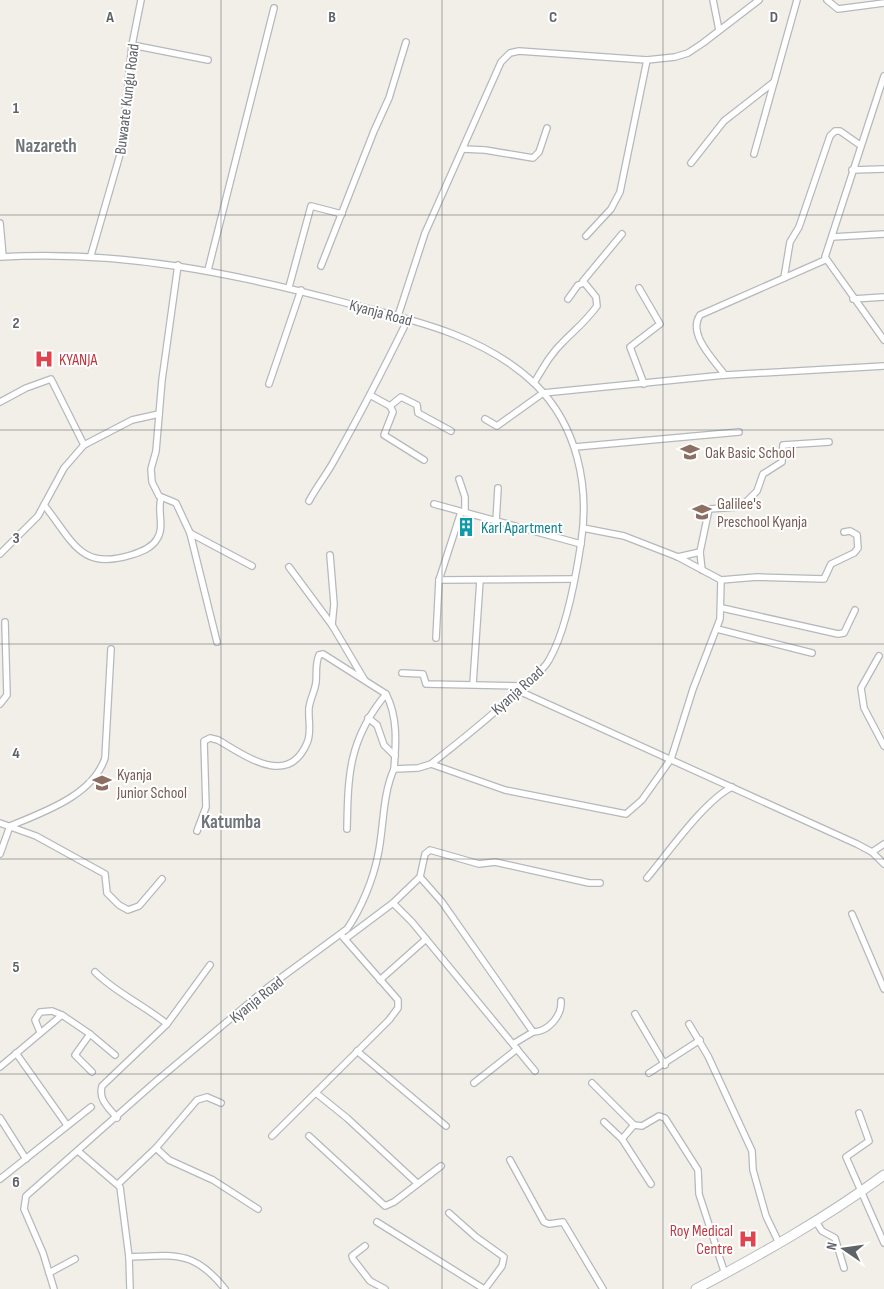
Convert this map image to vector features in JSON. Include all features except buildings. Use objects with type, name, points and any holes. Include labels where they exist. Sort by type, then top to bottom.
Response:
[{"type":"main road","points":[[696,1289],[779,1243],[862,1192],[884,1175]]},
{"type":"street","name":"Buwaate Kungu Road","points":[[91,256],[121,150],[132,45],[141,0]]},
{"type":"street","points":[[713,0],[720,30]]},
{"type":"street","points":[[398,316],[425,233],[501,62],[510,53],[573,54],[647,60],[675,57],[688,53],[759,0]]},
{"type":"street","points":[[754,154],[797,0]]},
{"type":"street","points":[[827,0],[838,10],[884,3]]},
{"type":"street","points":[[208,270],[274,8]]},
{"type":"street","points":[[321,266],[374,131],[389,98],[406,42]]},
{"type":"street","points":[[132,45],[208,60]]},
{"type":"street","points":[[586,236],[611,209],[620,192],[647,60]]},
{"type":"street","points":[[725,375],[698,336],[696,328],[697,319],[704,312],[825,260],[860,145],[884,76]]},
{"type":"street","points":[[691,163],[724,121],[774,82]]},
{"type":"street","points":[[463,149],[485,150],[533,158],[539,152],[547,128]]},
{"type":"street","points":[[784,278],[790,242],[799,227],[830,136],[835,131],[840,131],[860,145]]},
{"type":"street","points":[[852,170],[884,169]]},
{"type":"street","points":[[289,287],[311,206],[342,214]]},
{"type":"street","points":[[0,223],[1,257]]},
{"type":"street","points":[[534,383],[548,359],[564,340],[583,324],[596,306],[596,297],[584,283],[584,278],[622,234]]},
{"type":"street","points":[[832,238],[884,234]]},
{"type":"street","name":"Kyanja Road","points":[[1,257],[91,256],[178,265],[289,287],[408,319],[465,340],[512,366],[543,392],[558,412],[575,447],[583,494],[581,544],[574,579],[553,652],[543,668],[519,691],[431,764]]},
{"type":"street","points":[[825,260],[884,340]]},
{"type":"street","points":[[178,265],[156,451],[151,475],[157,493],[161,498],[176,503],[190,533],[217,642]]},
{"type":"street","points":[[568,299],[578,285],[584,283]]},
{"type":"street","points":[[640,288],[660,324],[630,347],[644,384]]},
{"type":"street","points":[[269,384],[301,290]]},
{"type":"street","points":[[853,299],[884,297]]},
{"type":"street","points":[[309,501],[317,485],[330,468],[370,395],[408,319]]},
{"type":"street","points":[[485,419],[492,425],[497,426],[543,392],[725,375],[884,366]]},
{"type":"street","points":[[0,402],[26,388],[51,379],[84,445]]},
{"type":"street","points":[[370,395],[390,406],[393,412],[384,435],[424,460]]},
{"type":"street","points":[[390,406],[401,397],[418,406],[418,413],[451,431]]},
{"type":"street","points":[[0,554],[31,525],[68,460],[84,445],[132,420],[159,414]]},
{"type":"street","points":[[575,447],[739,432]]},
{"type":"street","points":[[702,570],[700,552],[709,509],[737,506],[753,496],[763,474],[782,462],[783,445],[829,442]]},
{"type":"street","points":[[436,638],[439,580],[463,513],[465,497],[459,479]]},
{"type":"street","points":[[496,522],[498,488]]},
{"type":"street","points":[[44,505],[84,554],[94,559],[112,560],[138,553],[153,544],[160,532],[159,509],[161,498]]},
{"type":"street","points":[[434,504],[581,544]]},
{"type":"street","points":[[583,528],[612,532],[678,557],[721,580],[757,577],[824,579],[831,564],[854,553],[858,548],[857,535],[850,531],[844,532]]},
{"type":"street","points":[[190,533],[252,566]]},
{"type":"street","points":[[678,557],[700,552]]},
{"type":"street","points":[[330,556],[334,604],[332,625]]},
{"type":"street","points":[[289,567],[332,625],[364,679]]},
{"type":"street","points":[[439,580],[574,579]]},
{"type":"street","points":[[473,684],[480,580]]},
{"type":"street","points":[[394,768],[418,768],[431,764],[505,790],[626,814],[642,800],[671,759],[693,689],[717,629],[722,608],[721,580]]},
{"type":"street","points":[[722,608],[838,634],[844,633],[855,610]]},
{"type":"street","points":[[0,704],[7,696],[5,622]]},
{"type":"street","points":[[717,629],[812,653]]},
{"type":"street","points":[[0,854],[10,826],[75,795],[93,780],[102,767],[106,758],[111,649]]},
{"type":"street","points":[[197,831],[206,807],[204,745],[207,738],[218,740],[271,767],[281,766],[294,760],[307,743],[310,705],[316,682],[316,666],[319,655],[328,655],[350,673],[364,679],[386,694],[368,718],[356,743],[351,771],[347,829]]},
{"type":"street","points":[[879,656],[861,688],[864,708],[884,746]]},
{"type":"street","points":[[402,672],[423,674],[426,684],[524,686]]},
{"type":"street","points":[[519,691],[872,852],[884,864]]},
{"type":"street","name":"Kyanja Road","points":[[54,1289],[37,1237],[24,1210],[26,1196],[117,1118],[154,1083],[267,988],[343,937],[355,917],[374,872],[386,794],[394,768],[395,720],[386,694]]},
{"type":"street","points":[[368,718],[377,725],[384,744],[395,756]]},
{"type":"street","points":[[646,878],[722,791],[732,787]]},
{"type":"street","points":[[0,823],[56,846],[105,874],[107,892],[124,908],[134,910],[162,879]]},
{"type":"street","points":[[872,852],[884,844]]},
{"type":"street","points":[[272,1136],[358,1051],[398,1008],[398,1000],[343,937],[393,903],[420,877],[425,854],[433,850],[479,864],[495,862],[595,884],[600,883]]},
{"type":"street","points":[[420,877],[442,902],[533,1032]]},
{"type":"street","points":[[393,903],[535,1071]]},
{"type":"street","points":[[852,914],[884,989]]},
{"type":"street","points":[[380,980],[426,940]]},
{"type":"street","points":[[117,1118],[103,1101],[100,1092],[102,1086],[167,1024],[210,965]]},
{"type":"street","points":[[95,972],[113,988],[142,1004],[167,1024]]},
{"type":"street","points":[[474,1083],[533,1032],[544,1030],[560,1010],[561,1001]]},
{"type":"street","points":[[40,1032],[35,1020],[40,1012],[52,1011],[62,1015],[90,1034],[116,1055]]},
{"type":"street","points":[[635,1014],[666,1065]]},
{"type":"street","points":[[0,1067],[62,1015]]},
{"type":"street","points":[[689,1024],[700,1040],[752,1151],[753,1170],[766,1216],[779,1243]]},
{"type":"street","points":[[90,1034],[75,1055],[92,1072]]},
{"type":"street","points":[[649,1073],[666,1065],[700,1040]]},
{"type":"street","points":[[358,1051],[446,1126]]},
{"type":"street","points":[[16,1053],[67,1125]]},
{"type":"street","points":[[592,1084],[634,1125],[642,1126],[659,1116],[663,1116],[698,1170],[699,1194],[725,1274]]},
{"type":"street","points":[[316,1093],[347,1118],[418,1183]]},
{"type":"street","points":[[118,1184],[156,1148],[197,1100],[207,1097],[221,1103]]},
{"type":"street","points":[[1,1178],[92,1107]]},
{"type":"street","points":[[859,1113],[869,1141],[846,1157],[884,1243]]},
{"type":"street","points":[[0,1118],[26,1159]]},
{"type":"street","points":[[604,1122],[622,1139],[651,1184]]},
{"type":"street","points":[[622,1139],[634,1125]]},
{"type":"street","points":[[309,1136],[385,1206],[394,1202],[441,1166]]},
{"type":"street","points":[[156,1148],[169,1160],[213,1180],[258,1210]]},
{"type":"street","points":[[78,1151],[118,1184],[123,1199],[130,1289]]},
{"type":"street","points":[[510,1160],[544,1222],[549,1224],[564,1222],[603,1289]]},
{"type":"street","points":[[377,1222],[484,1289],[502,1266],[504,1257],[476,1237],[449,1213]]},
{"type":"street","points":[[815,1220],[822,1231],[835,1238],[844,1268]]},
{"type":"street","points":[[365,1246],[352,1256],[353,1259],[370,1281],[385,1289]]},
{"type":"street","points":[[129,1257],[167,1256],[192,1260],[211,1272],[225,1289]]},
{"type":"street","points":[[49,1272],[75,1259]]},
{"type":"place","name":"KYANJA","points":[[44,359]]},
{"type":"place","name":"Oak Basic School","points":[[690,452]]},
{"type":"place","name":"Galilee's Preschool Kyanja","points":[[702,512]]},
{"type":"place","name":"Karl Apartment","points":[[466,527]]},
{"type":"place","name":"Kyanja Junior School","points":[[102,783]]},
{"type":"place","name":"Roy Medical Centre","points":[[748,1239]]},
{"type":"district","name":"Nazareth","points":[[46,145]]},
{"type":"district","name":"Katumba","points":[[231,821]]}]
